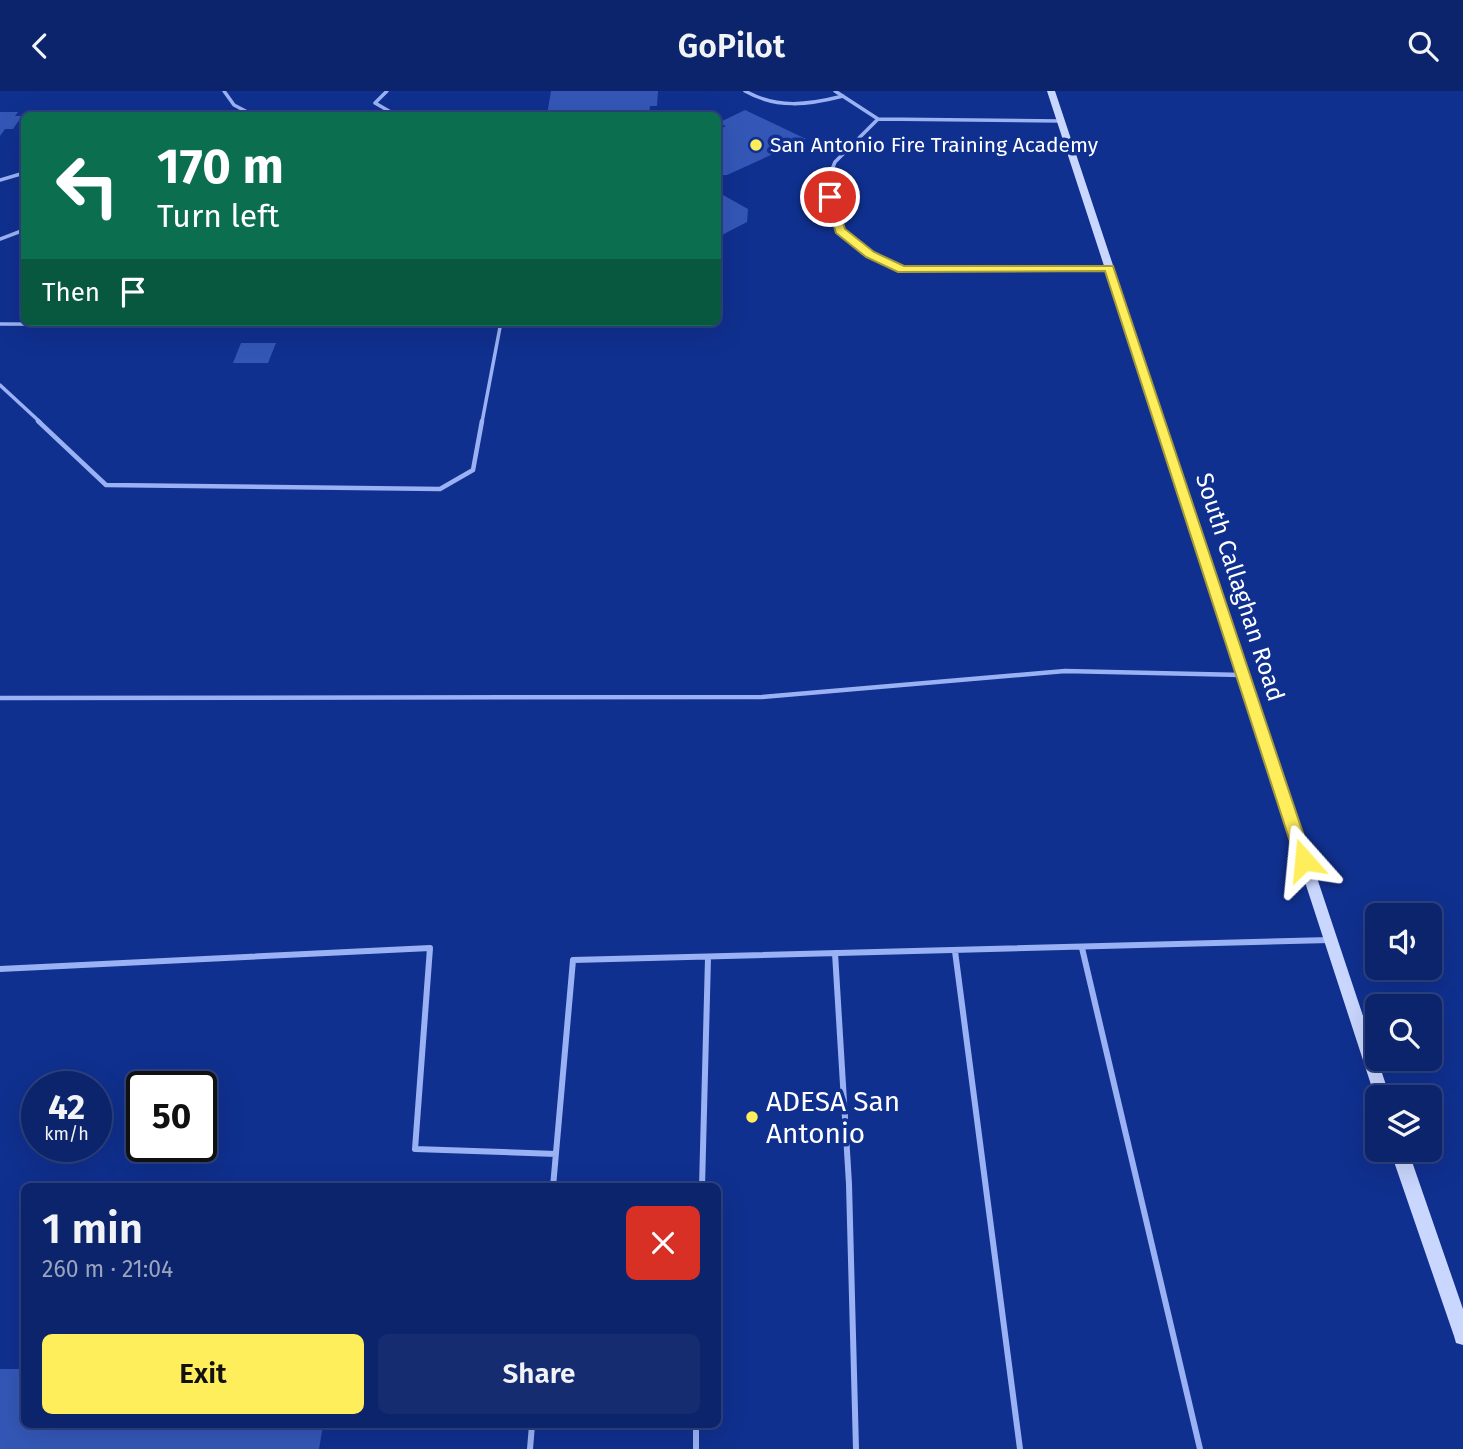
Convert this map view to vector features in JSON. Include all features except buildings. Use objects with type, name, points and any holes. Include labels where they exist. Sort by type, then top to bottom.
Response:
[{"type":"main road","name":"South Callaghan Road","points":[[1051,91],[1378,1085]]},
{"type":"main road","points":[[1403,1162],[1463,1336]]},
{"type":"lane","points":[[224,91],[234,105],[247,112]]},
{"type":"lane","points":[[387,91],[375,103],[391,112]]},
{"type":"lane","points":[[745,91],[766,101],[789,106],[814,104],[843,96]]},
{"type":"lane","points":[[835,91],[878,118],[1061,121]]},
{"type":"lane","points":[[878,118],[835,162],[825,184],[840,231],[870,255],[902,270],[1109,268]]},
{"type":"lane","points":[[0,180],[21,174]]},
{"type":"lane","points":[[0,239],[21,231]]},
{"type":"lane","points":[[0,324],[21,323]]},
{"type":"lane","points":[[0,385],[106,485],[440,489],[473,470],[501,326]]},
{"type":"lane","points":[[0,698],[762,697],[1065,671],[1243,675]]},
{"type":"lane","points":[[553,1183],[573,960],[1330,940]]},
{"type":"lane","points":[[0,969],[430,948],[415,1149],[556,1154]]},
{"type":"lane","points":[[1082,948],[1200,1449]]},
{"type":"lane","points":[[955,951],[1020,1449]]},
{"type":"lane","points":[[835,953],[849,1184],[856,1449]]},
{"type":"lane","points":[[702,1183],[708,958]]},
{"type":"lane","points":[[530,1449],[532,1428]]},
{"type":"lane","points":[[695,1449],[696,1428]]},
{"type":"place","name":"San Antonio Fire Training Academy","points":[[756,145]]},
{"type":"place","name":"ADESA San Antonio","points":[[752,1117]]},
{"type":"route","points":[[830,197],[840,231],[870,255],[902,270],[1109,268],[1304,860]]}]
